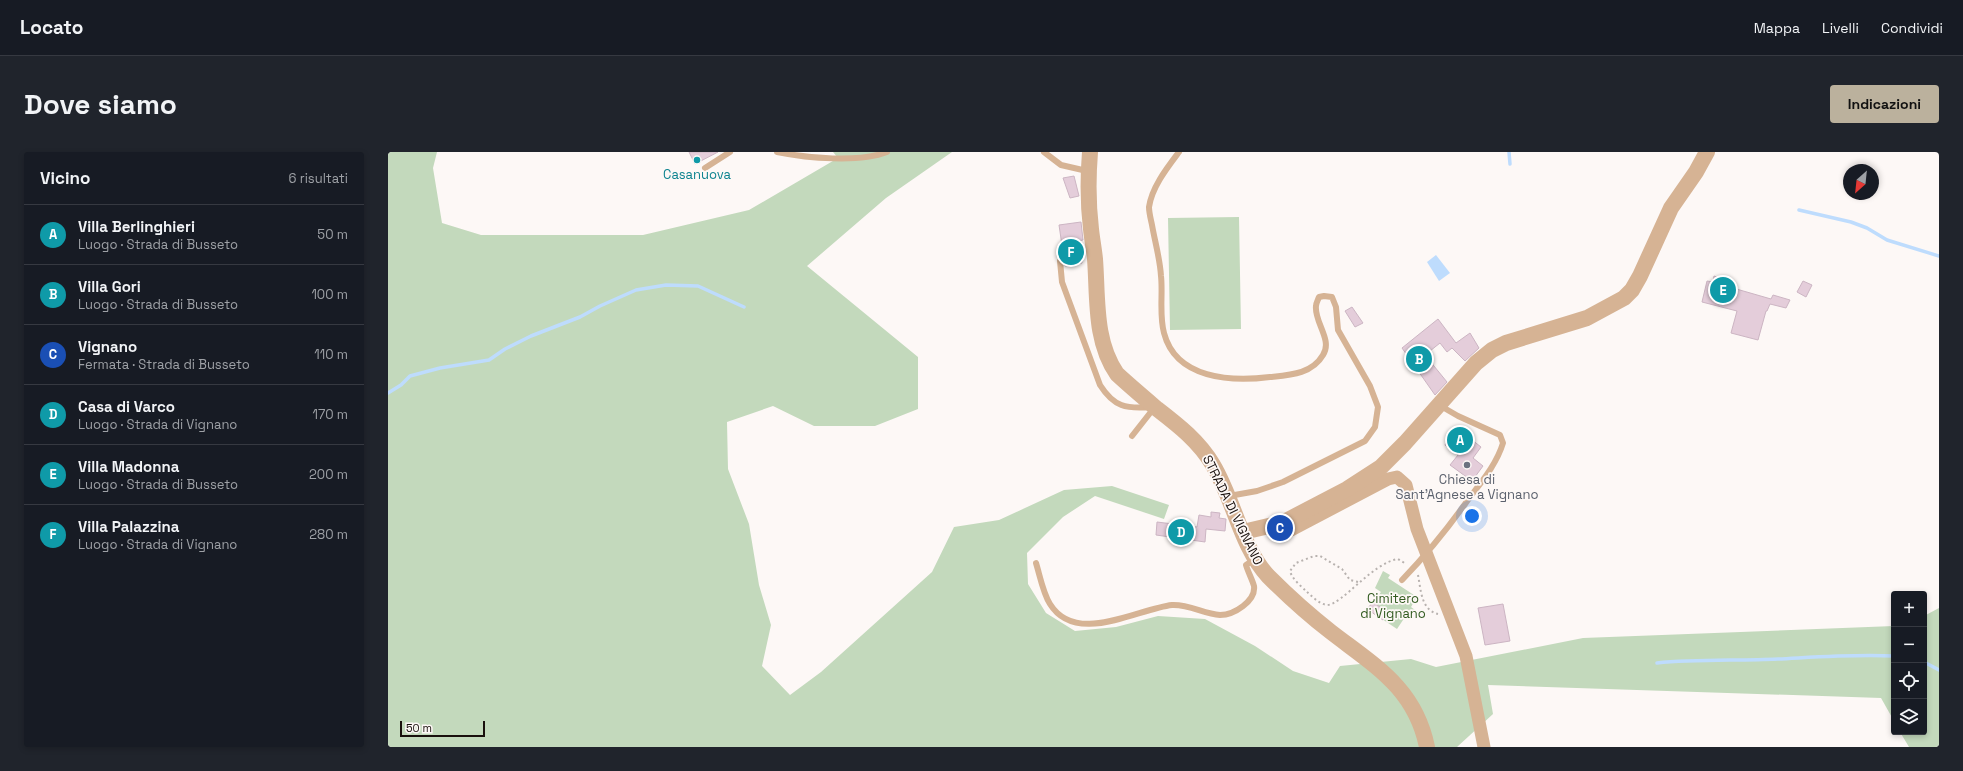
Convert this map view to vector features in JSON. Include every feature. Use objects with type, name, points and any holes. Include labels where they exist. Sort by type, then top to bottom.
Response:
[{"type":"street","name":"STRADA DI VIGNANO","points":[[1090,152],[1089,171],[1091,227],[1095,258],[1097,304],[1104,350],[1109,362],[1117,374],[1196,441],[1214,467],[1229,496],[1254,559],[1275,583],[1310,615],[1375,664],[1400,689],[1414,710],[1424,732],[1427,747]]},
{"type":"street","points":[[1243,532],[1270,527],[1286,521],[1347,489],[1382,467],[1476,363],[1492,350],[1506,344],[1587,318],[1606,309],[1629,294],[1640,276],[1665,220],[1707,152]]},
{"type":"street","points":[[1270,527],[1280,531],[1297,528],[1384,480],[1397,477],[1406,485],[1417,529],[1428,553],[1469,665],[1484,747]]},
{"type":"lane","points":[[705,168],[730,152]]},
{"type":"lane","points":[[777,152],[792,155],[852,158],[887,152]]},
{"type":"lane","points":[[1044,152],[1061,165],[1089,171]]},
{"type":"lane","points":[[1179,152],[1168,165],[1152,196],[1149,209],[1161,275],[1163,332],[1169,348],[1174,356],[1183,364],[1200,372],[1223,378],[1249,380],[1292,375],[1307,370],[1317,364],[1325,354],[1326,344],[1316,306],[1319,297],[1324,296],[1332,298],[1336,307],[1338,330],[1370,386],[1378,407],[1375,427],[1365,441],[1282,482],[1257,491],[1229,496]]},
{"type":"lane","points":[[1060,261],[1062,282],[1100,385],[1115,403],[1123,406],[1155,407]]},
{"type":"lane","points":[[1402,580],[1428,553],[1489,472],[1498,457],[1504,442],[1502,438],[1494,432],[1458,416],[1439,405]]},
{"type":"lane","points":[[1132,436],[1155,407]]},
{"type":"lane","points":[[1036,564],[1049,603],[1057,613],[1070,620],[1085,624],[1109,622],[1172,605],[1186,606],[1222,615],[1242,608],[1251,597],[1254,587],[1246,566],[1254,559]]},
{"type":"path","points":[[1358,582],[1350,580],[1342,569],[1320,556],[1314,556],[1296,563],[1290,571],[1291,576],[1311,595],[1320,603],[1327,605],[1335,604],[1358,582],[1382,565],[1392,560],[1402,561],[1411,570]]},
{"type":"path","points":[[1416,565],[1425,606],[1431,612],[1441,614],[1448,610]]},
{"type":"green space","points":[[388,152],[437,152],[433,168],[442,223],[481,235],[643,235],[749,210],[838,158],[833,152],[952,152],[886,198],[807,266],[918,357],[918,409],[875,426],[814,426],[773,406],[727,422],[728,469],[749,524],[759,585],[771,625],[762,666],[790,695],[821,672],[932,572],[954,527],[999,520],[1064,490],[1112,486],[1169,505],[1164,519],[1095,496],[1063,517],[1027,553],[1028,584],[1046,613],[1075,631],[1116,627],[1158,616],[1205,619],[1255,646],[1293,671],[1329,683],[1340,666],[1411,659],[1436,667],[1583,638],[1891,626],[1891,716],[1881,698],[1488,685],[1493,714],[1457,747],[388,747]]},
{"type":"green space","points":[[1239,217],[1241,329],[1170,330],[1168,218]]},
{"type":"green space","name":"Cimitero di Vignano","points":[[1383,571],[1390,575],[1388,578],[1417,597],[1411,607],[1415,610],[1411,616],[1407,614],[1397,629],[1367,609],[1381,592],[1375,588]]},
{"type":"green space","points":[[1939,608],[1939,747],[1909,747],[1902,735],[1927,735],[1927,614]]},
{"type":"water","points":[[1436,255],[1450,273],[1439,281],[1427,262]]},
{"type":"building","name":"Casanuova","points":[[689,152],[718,152],[695,164]]},
{"type":"building","points":[[1074,176],[1079,196],[1070,198],[1063,178]]},
{"type":"building","points":[[1081,222],[1083,240],[1078,241],[1082,263],[1065,266],[1059,225]]},
{"type":"building","points":[[1714,276],[1727,281],[1726,286],[1771,299],[1773,295],[1790,300],[1786,308],[1770,304],[1766,311],[1758,340],[1731,333],[1737,311],[1702,302],[1707,281],[1713,282]]},
{"type":"building","points":[[1803,281],[1812,285],[1806,297],[1797,292]]},
{"type":"building","points":[[1352,307],[1363,323],[1355,327],[1345,311]]},
{"type":"building","points":[[1438,319],[1456,343],[1470,333],[1479,348],[1465,361],[1452,348],[1447,352],[1440,343],[1425,355],[1447,382],[1435,395],[1402,348]]},
{"type":"building","points":[[1454,430],[1467,436],[1481,447],[1473,458],[1483,466],[1472,481],[1450,465],[1458,455],[1445,445]]},
{"type":"building","points":[[1211,512],[1220,513],[1219,518],[1226,519],[1225,531],[1206,529],[1205,542],[1156,535],[1157,522],[1197,527],[1199,515],[1211,517]]},
{"type":"building","points":[[1373,602],[1388,613],[1383,620],[1367,609]]},
{"type":"building","points":[[1503,604],[1510,641],[1485,645],[1478,608]]},
{"type":"waterway","points":[[1509,152],[1510,164]]},
{"type":"waterway","points":[[1799,210],[1851,222],[1867,228],[1887,240],[1939,256]]},
{"type":"waterway","points":[[388,393],[401,385],[410,376],[440,368],[489,360],[505,349],[531,336],[580,317],[600,306],[636,290],[666,285],[698,286],[744,307]]},
{"type":"waterway","points":[[1657,663],[1891,656]]},
{"type":"waterway","points":[[1926,663],[1939,670]]},
{"type":"place","name":"Casanuova","points":[[697,160]]},
{"type":"place","name":"Villa Palazzina","points":[[1071,252]]},
{"type":"place","name":"Villa Madonna","points":[[1723,290]]},
{"type":"place","name":"Villa Gori","points":[[1419,359]]},
{"type":"place","name":"Villa Berlinghieri","points":[[1460,440]]},
{"type":"place","name":"Chiesa di Sant'Agnese a Vignano","points":[[1467,465]]},
{"type":"place","name":"Vignano","points":[[1280,528]]},
{"type":"place","name":"Casa di Varco","points":[[1181,532]]}]
